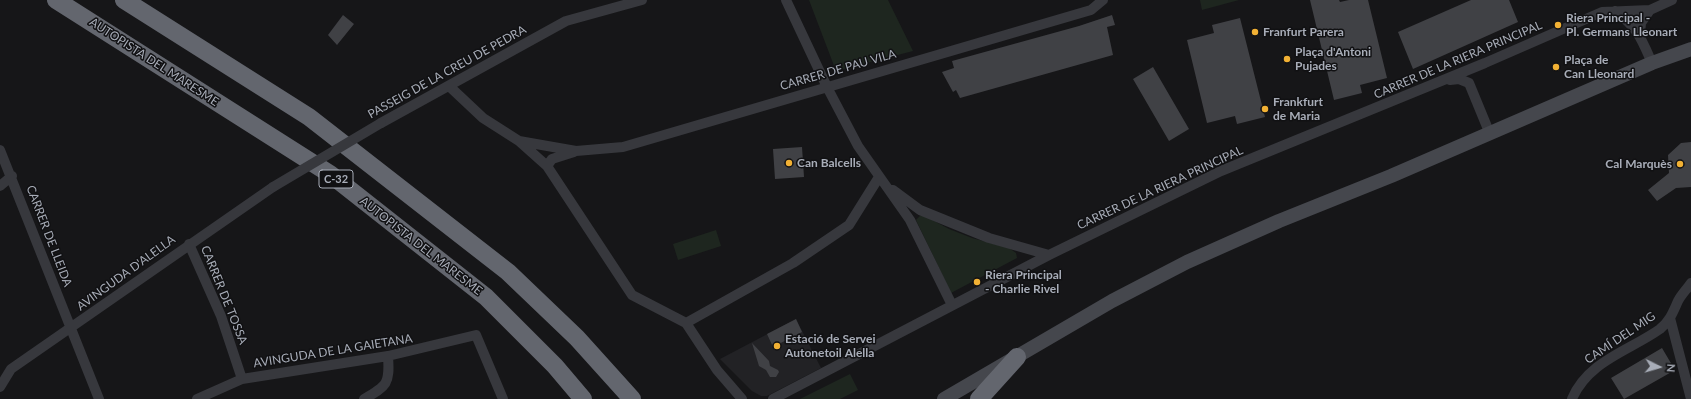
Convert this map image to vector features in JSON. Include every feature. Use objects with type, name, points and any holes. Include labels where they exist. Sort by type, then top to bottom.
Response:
[{"type":"highway","name":"AUTOPISTA DEL MARESME","points":[[56,0],[330,174],[486,297],[555,366],[583,399]]},
{"type":"highway","name":"C-32","points":[[124,0],[309,117],[502,267],[577,338],[632,399]]},
{"type":"highway","points":[[979,399],[1017,357]]},
{"type":"main road","points":[[944,399],[1112,301],[1187,262],[1279,221],[1490,134],[1652,63],[1691,49]]},
{"type":"street","name":"PASSEIG DE LA CREU DE PEDRA","points":[[273,186],[380,123],[566,21],[642,0]]},
{"type":"street","points":[[786,0],[827,87],[858,146],[887,185],[910,220],[952,305]]},
{"type":"street","name":"CARRER DE PAU VILA","points":[[547,166],[552,159],[576,151],[623,147],[1091,10],[1103,0]]},
{"type":"street","points":[[1640,34],[1641,23],[1650,10],[1672,0]]},
{"type":"street","name":"CARRER DE LA RIERA PRINCIPAL","points":[[773,399],[952,305],[1221,171],[1443,81],[1602,12],[1650,10]]},
{"type":"street","points":[[1615,11],[1629,21],[1640,34],[1652,63]]},
{"type":"street","points":[[1469,83],[1485,63]]},
{"type":"street","points":[[1443,81],[1459,79],[1469,83],[1490,134]]},
{"type":"street","points":[[449,86],[483,118],[519,141],[547,166],[632,295],[686,323],[717,370],[742,399]]},
{"type":"street","name":"CARRER DE PAU VILA","points":[[519,141],[576,151]]},
{"type":"street","name":"CARRER DE LLEIDA","points":[[0,150],[12,176],[99,399]]},
{"type":"street","points":[[0,186],[12,176]]},
{"type":"street","points":[[686,323],[793,263],[849,225],[879,176]]},
{"type":"street","points":[[887,185],[920,210],[989,238],[1049,256]]},
{"type":"street","name":"AVINGUDA D'ALELLA","points":[[0,387],[11,369],[273,186]]},
{"type":"street","points":[[910,220],[920,210]]},
{"type":"street","name":"CARRER DE TOSSA","points":[[189,244],[221,316],[242,379]]},
{"type":"street","points":[[1691,283],[1678,300],[1670,318],[1691,399]]},
{"type":"street","name":"CAMÍ DEL MIG","points":[[1572,399],[1585,377],[1619,352],[1660,329],[1670,318]]},
{"type":"street","name":"AVINGUDA DE LA GAIETANA","points":[[197,399],[242,379],[388,356],[476,335],[503,399]]},
{"type":"street","points":[[364,399],[383,388],[390,372],[388,356]]},
{"type":"shaded area","points":[[809,0],[888,0],[913,51],[836,71]]},
{"type":"shaded area","points":[[1200,0],[1239,0],[1202,10]]},
{"type":"shaded area","points":[[923,215],[949,229],[972,238],[1009,248],[1016,253],[1017,258],[951,293],[916,220]]},
{"type":"shaded area","points":[[716,230],[721,246],[678,260],[673,244]]},
{"type":"shaded area","name":"Estació de Servei Autonetoil Alella","points":[[796,319],[821,368],[767,396],[761,396],[752,391],[720,359]]},
{"type":"shaded area","points":[[850,374],[858,390],[840,399],[800,399]]},
{"type":"building","points":[[1310,0],[1339,0],[1340,2],[1349,0],[1368,0],[1387,78],[1360,85],[1362,93],[1334,100]]},
{"type":"building","points":[[1471,0],[1509,0],[1518,22],[1413,69],[1398,32]]},
{"type":"building","points":[[343,15],[354,24],[337,45],[328,35]]},
{"type":"building","points":[[1112,15],[1115,25],[1107,27],[1113,55],[960,98],[956,90],[953,92],[942,72],[954,68],[952,61],[1079,26]]},
{"type":"building","points":[[1240,18],[1265,117],[1237,124],[1235,116],[1207,123],[1187,40],[1214,33],[1212,25]]},
{"type":"building","points":[[1153,67],[1189,129],[1169,141],[1133,79]]},
{"type":"building","name":"Cal Marquès","points":[[1691,142],[1691,187],[1676,188],[1657,201],[1648,190],[1669,173],[1668,155],[1681,143]]},
{"type":"building","name":"Can Balcells","points":[[802,147],[804,177],[775,179],[773,149]]},
{"type":"building","points":[[796,319],[802,332],[773,347],[767,334]]},
{"type":"building","points":[[752,343],[769,361],[770,366],[778,370],[779,372],[776,377],[770,377],[766,370],[759,366]]},
{"type":"building","points":[[1662,348],[1675,370],[1624,399],[1611,378]]},
{"type":"place","name":"Riera Principal - Pl. Germans Lleonart","points":[[1558,25]]},
{"type":"place","name":"Franfurt Parera","points":[[1255,32]]},
{"type":"place","name":"Plaça d'Antoni Pujades","points":[[1287,59]]},
{"type":"place","name":"Plaça de Can Lleonard","points":[[1556,67]]},
{"type":"place","name":"Frankfurt de Maria","points":[[1265,109]]},
{"type":"place","name":"Can Balcells","points":[[789,163]]},
{"type":"place","name":"Cal Marquès","points":[[1680,164]]},
{"type":"place","name":"Riera Principal - Charlie Rivel","points":[[977,282]]},
{"type":"place","name":"Estació de Servei Autonetoil Alella","points":[[777,346]]}]
